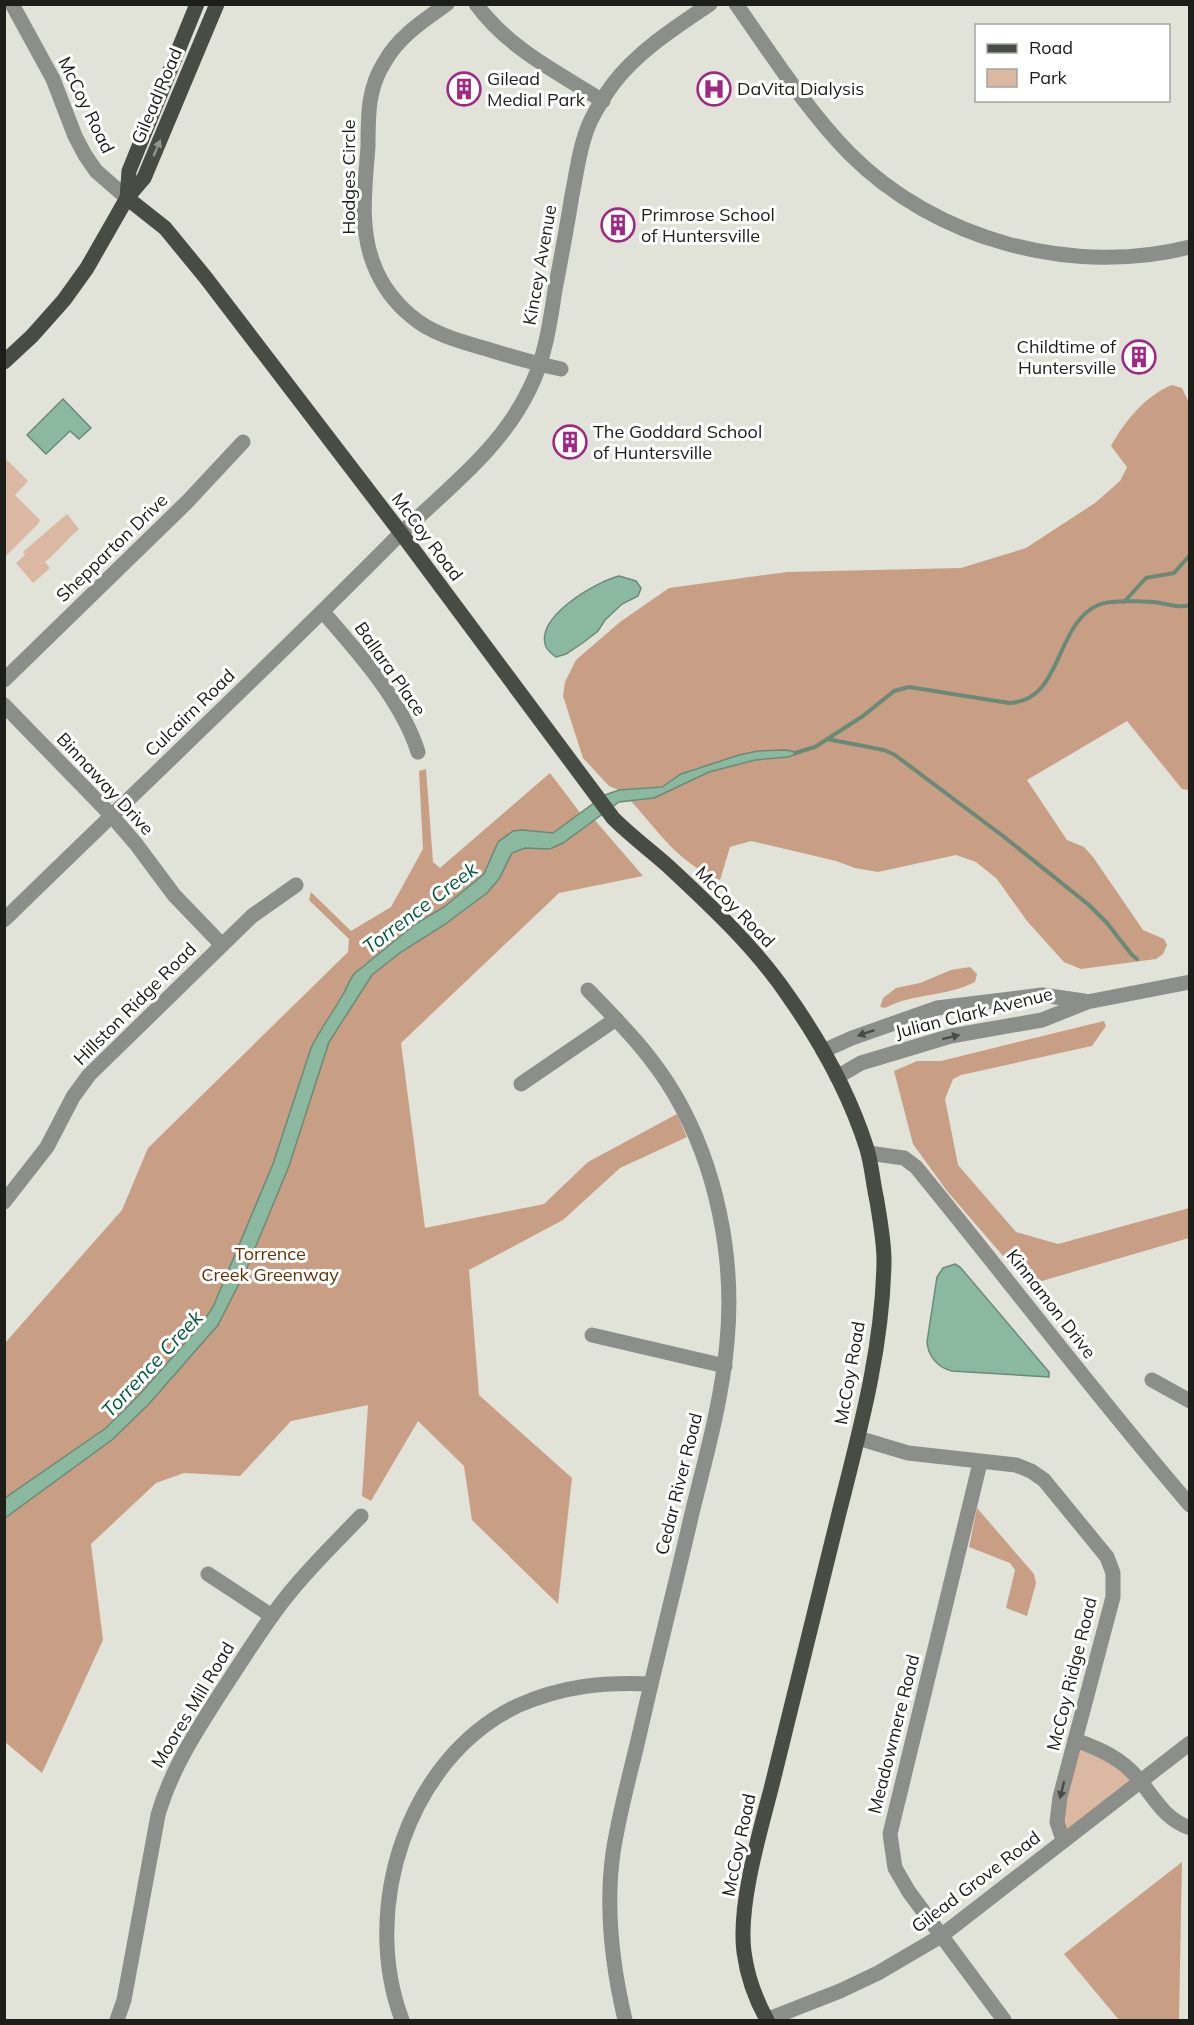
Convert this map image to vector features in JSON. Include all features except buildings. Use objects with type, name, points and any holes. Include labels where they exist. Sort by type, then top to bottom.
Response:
[{"type":"main road","name":"Gilead Road","points":[[127,198],[129,171],[197,4]]},
{"type":"main road","name":"Gilead Road","points":[[4,362],[32,336],[64,300],[87,268],[127,198],[144,178],[217,4]]},
{"type":"main road","name":"McCoy Road","points":[[127,198],[165,228],[206,278],[401,534],[589,788],[633,838],[664,863],[706,903],[754,953],[788,995],[824,1051],[856,1119],[868,1153],[884,1256],[876,1354],[858,1438],[764,1816],[745,1909],[743,1931],[748,1973],[767,2020]]},
{"type":"street","name":"McCoy Road","points":[[12,4],[53,79],[75,136],[86,155],[96,171],[127,198]]},
{"type":"street","name":"Hodges Circle","points":[[447,4],[413,29],[395,47],[384,62],[376,79],[370,101],[365,189],[365,218],[371,255],[381,282],[394,299],[410,316],[429,329],[539,365],[561,369]]},
{"type":"street","points":[[476,4],[494,27],[519,49],[603,101]]},
{"type":"street","name":"Kincey Avenue","points":[[401,534],[488,451],[517,414],[539,365],[549,326],[578,162],[591,121],[614,83],[642,54],[710,4]]},
{"type":"street","points":[[736,4],[781,68],[838,141],[864,167],[919,207],[973,232],[1035,251],[1095,258],[1128,258],[1190,247]]},
{"type":"street","name":"Shepparton Drive","points":[[4,680],[183,506],[243,442]]},
{"type":"street","name":"Culcairn Road","points":[[4,920],[401,534]]},
{"type":"street","name":"Ballara Place","points":[[323,612],[350,644],[406,721],[418,752]]},
{"type":"street","name":"Binnaway Drive","points":[[4,705],[111,815],[174,895],[222,945]]},
{"type":"street","name":"Hillston Ridge Road","points":[[4,1202],[47,1147],[74,1097],[89,1075],[252,916],[296,885]]},
{"type":"street","name":"Julian Clark Avenue","points":[[837,1077],[861,1063],[951,1036],[1042,1020],[1087,1002],[1190,982]]},
{"type":"street","name":"Cedar River Road","points":[[588,990],[651,1059],[686,1116],[704,1160],[721,1226],[727,1264],[729,1314],[725,1366],[718,1405],[618,1824],[610,1885],[609,1917],[616,1983],[625,2020]]},
{"type":"street","name":"Julian Clark Avenue","points":[[824,1051],[852,1038],[937,1008],[1042,995],[1087,1002]]},
{"type":"street","points":[[521,1084],[616,1019]]},
{"type":"street","name":"Kinnamon Drive","points":[[868,1153],[904,1158],[916,1167],[989,1256],[1054,1341],[1190,1505]]},
{"type":"street","points":[[592,1335],[725,1366]]},
{"type":"street","points":[[1152,1380],[1190,1401]]},
{"type":"street","name":"McCoy Ridge Road","points":[[858,1438],[908,1454],[1016,1465],[1031,1471],[1044,1480],[1107,1557],[1113,1573],[1113,1597],[1060,1797],[1057,1822],[1064,1840]]},
{"type":"street","name":"Meadowmere Road","points":[[980,1462],[890,1834],[895,1868],[909,1892],[1004,2020]]},
{"type":"street","name":"Moores Mill Road","points":[[117,2020],[124,2000],[158,1815],[177,1765],[272,1616],[306,1574],[361,1516]]},
{"type":"street","points":[[208,1574],[272,1616]]},
{"type":"street","points":[[402,2020],[392,1984],[388,1956],[389,1897],[406,1832],[435,1777],[465,1742],[481,1729],[517,1707],[540,1697],[584,1685],[651,1684]]},
{"type":"street","points":[[1075,1740],[1096,1748],[1130,1770],[1168,1817],[1190,1828]]},
{"type":"street","name":"Gilead Grove Road","points":[[767,2020],[878,1973],[941,1936],[1190,1743]]},
{"type":"green space","points":[[1172,385],[1182,388],[1189,403],[1189,790],[1182,789],[1127,721],[1027,780],[1067,840],[1084,847],[1093,857],[1143,930],[1164,939],[1167,945],[1163,954],[1156,959],[1081,969],[1064,962],[1027,921],[997,879],[976,862],[956,855],[878,872],[751,841],[730,847],[720,880],[692,865],[681,856],[631,801],[644,800],[709,772],[755,760],[758,751],[681,774],[662,787],[619,790],[609,786],[583,758],[563,696],[565,682],[576,660],[620,622],[669,588],[787,572],[961,568],[1026,548],[1095,503],[1120,481],[1127,467],[1111,446],[1122,428],[1145,402]]},
{"type":"green space","points":[[7,460],[28,481],[15,495],[40,520],[5,557],[4,463]]},
{"type":"green space","points":[[67,514],[79,529],[45,562],[50,568],[33,583],[16,563],[25,555],[23,552]]},
{"type":"green space","name":"Torrence Creek Greenway","points":[[426,769],[433,862],[440,868],[550,773],[587,822],[593,818],[643,876],[559,893],[401,1043],[425,1228],[544,1204],[588,1162],[677,1114],[687,1137],[620,1168],[563,1220],[469,1270],[479,1395],[572,1478],[558,1604],[472,1520],[464,1466],[418,1421],[371,1501],[362,1496],[368,1405],[291,1421],[240,1476],[184,1473],[156,1483],[91,1544],[103,1640],[42,1773],[5,1742],[5,1343],[122,1210],[148,1148],[348,952],[349,939],[309,900],[311,892],[351,931],[391,907],[423,849],[419,771]]},
{"type":"green space","points":[[970,967],[977,974],[975,982],[964,987],[907,1000],[885,1008],[880,1007],[883,998],[896,988],[920,983],[951,970]]},
{"type":"green space","points":[[1104,1021],[1106,1026],[1092,1046],[961,1075],[953,1079],[945,1099],[958,1165],[1016,1232],[1058,1244],[1189,1208],[1189,1238],[1028,1285],[947,1191],[913,1144],[894,1071],[917,1061],[941,1061]]},
{"type":"green space","points":[[977,1508],[1034,1574],[1036,1583],[1027,1616],[1006,1608],[1015,1570],[1010,1563],[969,1547]]},
{"type":"green space","points":[[1075,1740],[1140,1781],[1063,1840],[1060,1797]]},
{"type":"green space","points":[[1182,1862],[1179,2020],[1119,2020],[1064,1954]]},
{"type":"shaded area","points":[[63,399],[91,428],[79,439],[70,431],[46,454],[27,435]]},
{"type":"shaded area","points":[[619,576],[636,581],[641,588],[638,596],[622,604],[605,620],[598,631],[566,654],[556,657],[550,652],[546,647],[545,636],[549,624],[558,613],[569,602],[596,585]]},
{"type":"shaded area","points":[[786,750],[800,753],[788,757],[755,760],[709,772],[654,798],[619,802],[563,843],[550,849],[525,848],[512,853],[499,879],[487,893],[444,925],[401,952],[372,975],[329,1042],[289,1166],[246,1270],[218,1325],[148,1405],[113,1439],[5,1518],[5,1498],[106,1428],[139,1395],[201,1325],[213,1307],[273,1164],[311,1048],[354,974],[414,925],[444,907],[484,874],[498,842],[513,831],[553,833],[605,795],[619,790],[662,787],[681,774],[739,755],[758,751]]},
{"type":"shaded area","points":[[955,1264],[960,1267],[1049,1372],[1049,1377],[952,1371],[935,1361],[929,1352],[927,1342],[937,1277],[943,1268]]},
{"type":"waterway","points":[[1124,602],[1146,578],[1174,573],[1190,555]]},
{"type":"waterway","name":"Torrence Creek","points":[[795,753],[815,747],[863,716],[894,691],[909,687],[1009,703],[1027,699],[1040,690],[1073,628],[1084,615],[1098,605],[1133,601],[1176,606],[1190,605]]},
{"type":"waterway","points":[[827,739],[884,750],[895,755],[1003,836],[1089,905],[1137,959]]},
{"type":"place","name":"Gilead Medial Park","points":[[464,89]]},
{"type":"place","name":"DaVita Dialysis","points":[[714,89]]},
{"type":"place","name":"Primrose School of Huntersville","points":[[618,225]]},
{"type":"place","name":"Childtime of Huntersville","points":[[1139,357]]},
{"type":"place","name":"The Goddard School of Huntersville","points":[[570,442]]}]
